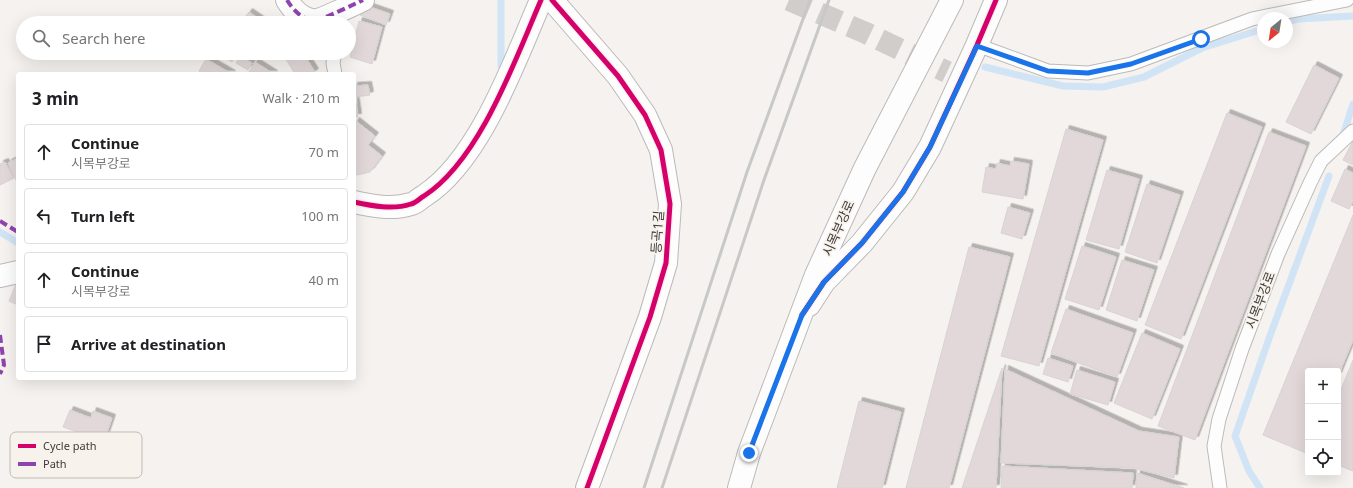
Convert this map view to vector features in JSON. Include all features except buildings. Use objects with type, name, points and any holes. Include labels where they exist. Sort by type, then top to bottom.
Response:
[{"type":"street","points":[[287,0],[294,11],[302,16]]},
{"type":"street","points":[[337,16],[363,0]]},
{"type":"street","points":[[356,202],[384,207],[412,204],[439,186],[467,151],[496,105],[541,0]]},
{"type":"street","name":"등곡1길","points":[[552,0],[618,76],[645,115],[660,150],[670,204],[666,263],[650,317],[587,488]]},
{"type":"street","name":"시목부강로","points":[[739,488],[749,453],[816,275],[865,168],[952,0]]},
{"type":"street","points":[[802,315],[824,282],[862,243],[903,192],[930,147],[954,75],[977,46],[996,0]]},
{"type":"street","points":[[0,276],[16,272]]},
{"type":"lane","points":[[977,46],[1048,71],[1088,73],[1131,64],[1252,19],[1347,0]]},
{"type":"lane","points":[[334,60],[335,72]]},
{"type":"lane","name":"시목부강로","points":[[1220,488],[1214,446],[1219,419],[1242,349],[1278,254],[1321,161],[1353,131]]},
{"type":"waterway","points":[[501,0],[501,66]]},
{"type":"waterway","points":[[1293,20],[1353,16]]},
{"type":"waterway","points":[[985,67],[1063,86],[1103,87],[1144,77],[1202,48],[1257,31]]},
{"type":"waterway","points":[[1343,135],[1353,104]]},
{"type":"waterway","points":[[1260,488],[1249,471],[1235,436],[1329,176]]},
{"type":"waterway","points":[[0,232],[16,242]]},
{"type":"tunnel","points":[[789,0],[866,33],[947,72]]},
{"type":"railway","points":[[644,488],[747,172],[810,0]]},
{"type":"railway","points":[[662,488],[764,180],[829,0]]},
{"type":"marked path","points":[[287,0],[292,8],[302,16]]},
{"type":"marked path","points":[[328,16],[363,0]]},
{"type":"marked path","points":[[0,221],[16,231]]},
{"type":"marked path","points":[[0,335],[4,365],[0,374]]},
{"type":"cycle path","points":[[356,202],[382,207],[404,206],[416,202],[444,180],[462,159],[479,134],[494,107],[520,51],[541,0]]},
{"type":"cycle path","points":[[552,0],[618,76],[645,115],[661,150],[670,204],[666,263],[650,317],[587,488]]},
{"type":"cycle path","points":[[802,315],[824,282],[862,243],[903,192],[930,147],[996,0]]},
{"type":"route","points":[[749,453],[802,315],[824,282],[862,243],[903,192],[930,147],[977,46],[1048,71],[1088,73],[1131,64],[1201,39]]}]
